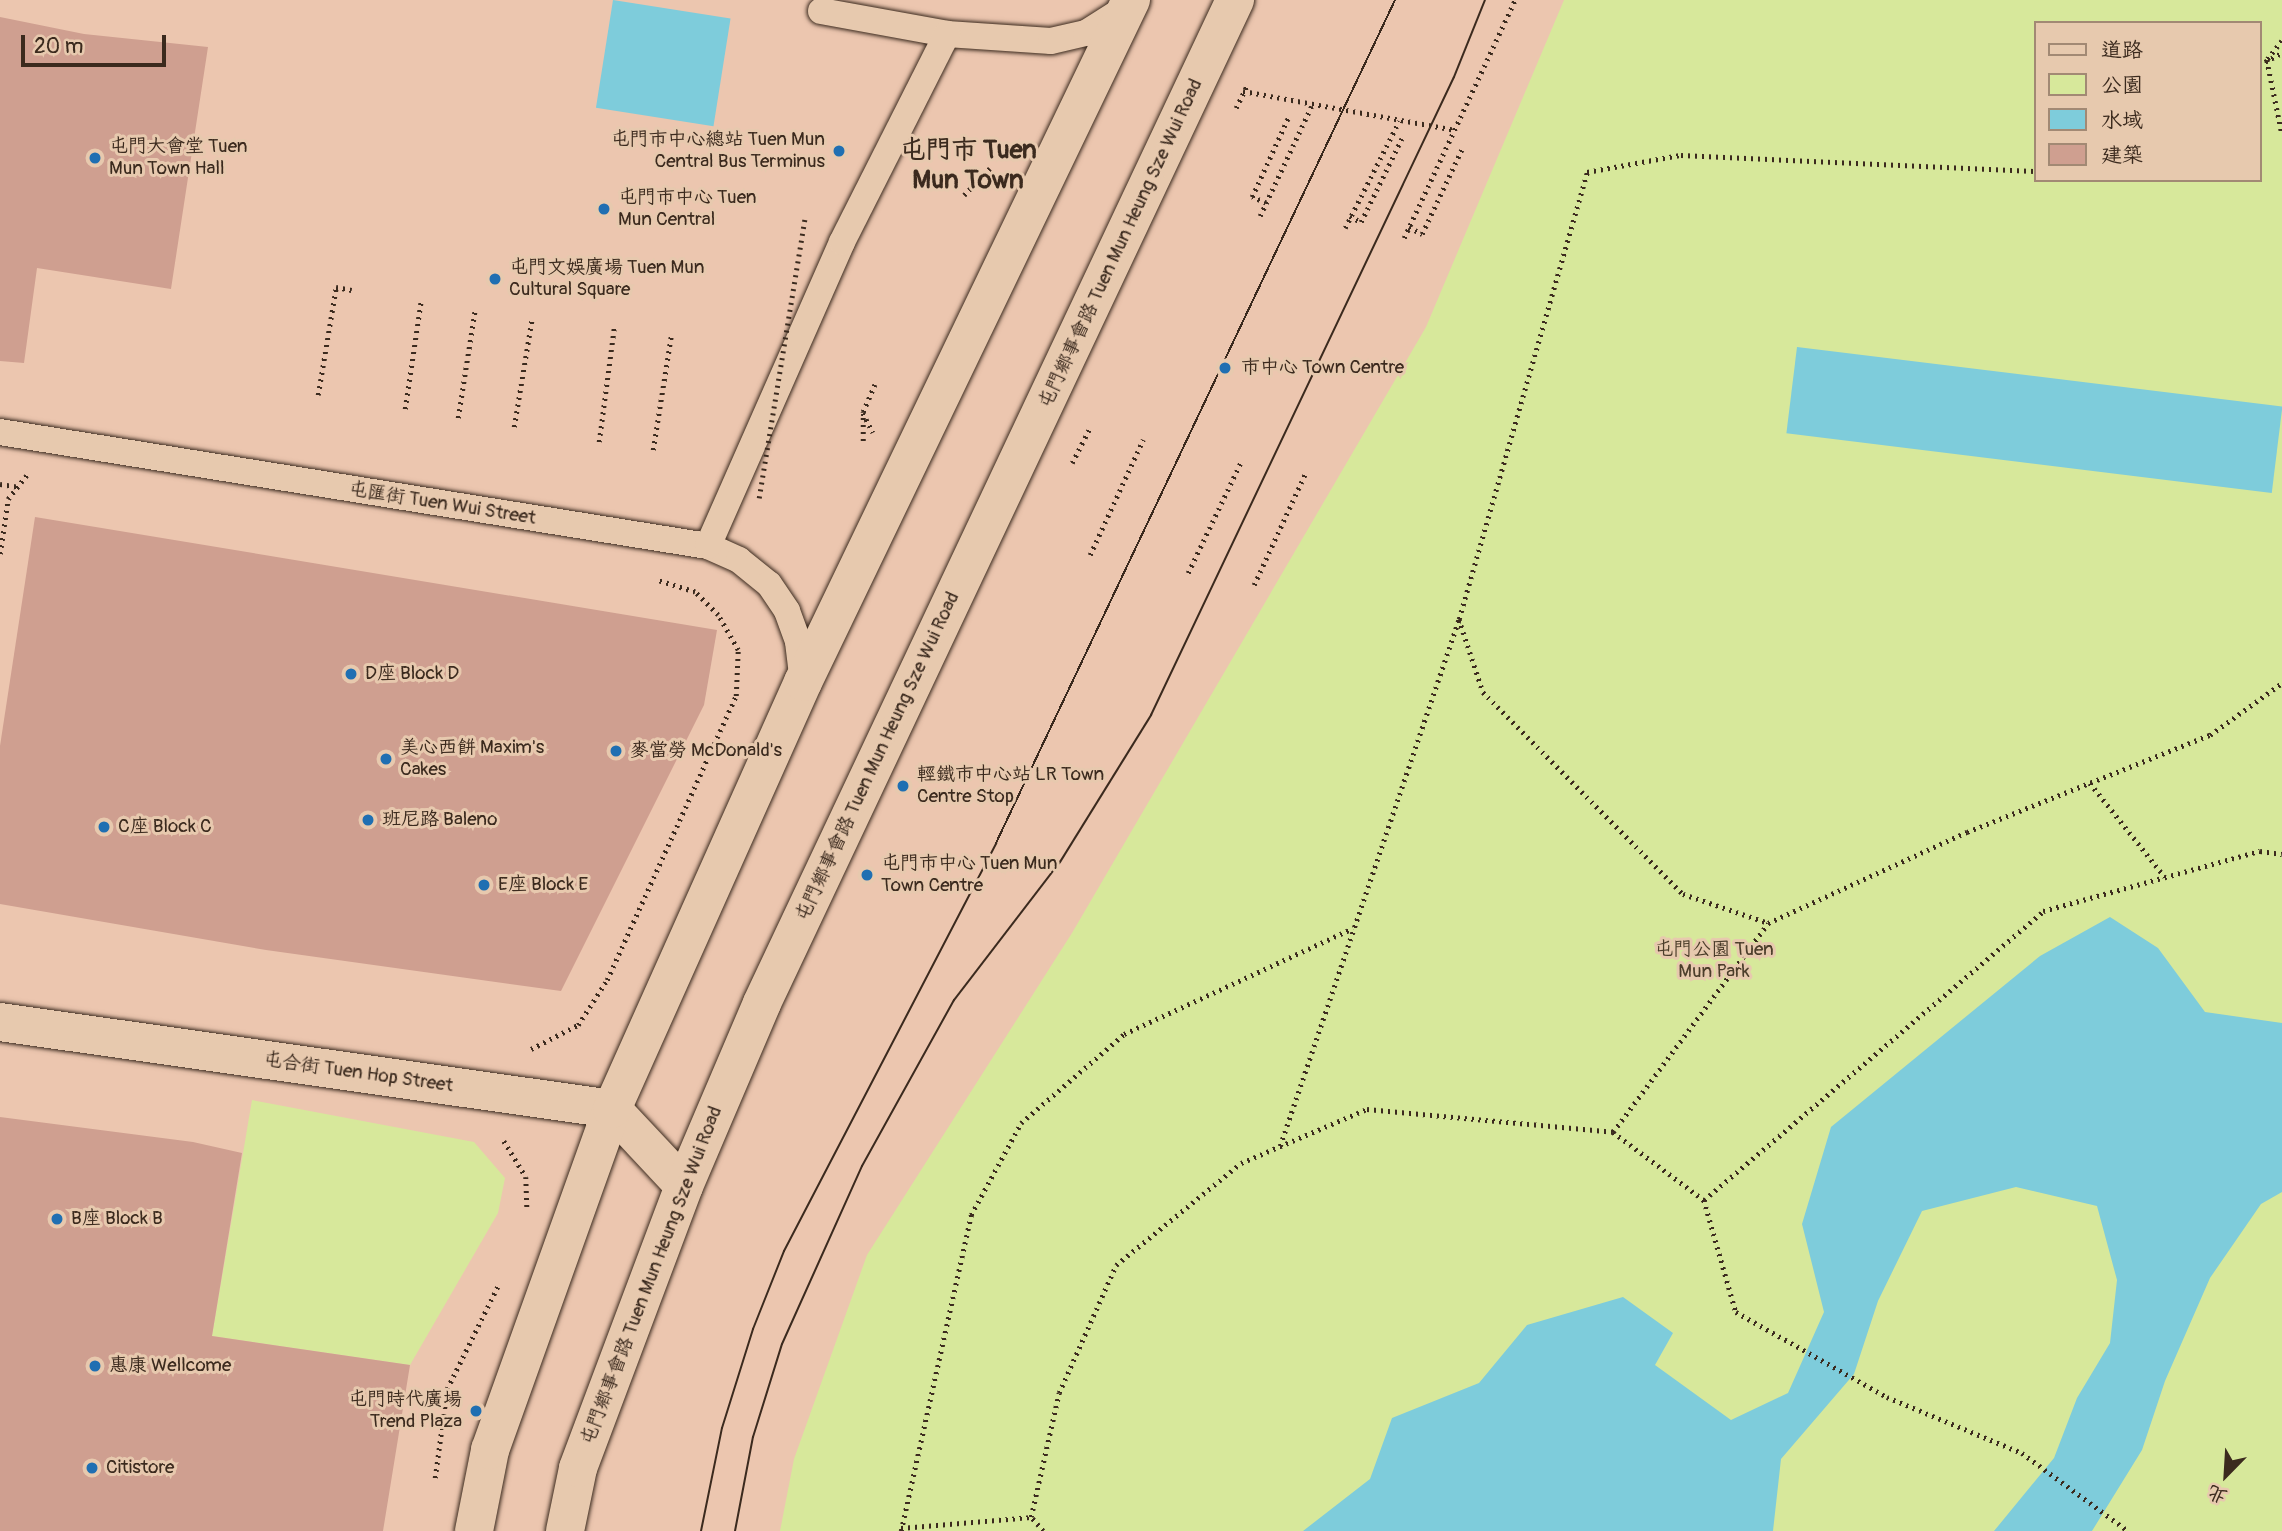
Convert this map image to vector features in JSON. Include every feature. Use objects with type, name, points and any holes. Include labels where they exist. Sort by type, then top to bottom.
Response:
[{"type":"main road","name":"屯門鄉事會路 Tuen Mun Heung Sze Wui Road","points":[[565,1531],[578,1468],[684,1186],[785,953],[1236,0]]},
{"type":"main road","points":[[474,1531],[490,1450],[612,1109],[803,682],[1130,3]]},
{"type":"main road","name":"屯合街 Tuen Hop Street","points":[[0,1022],[612,1109]]},
{"type":"main road","points":[[612,1109],[684,1186]]},
{"type":"lane","points":[[821,11],[947,34],[1051,41],[1086,33],[1130,3]]},
{"type":"lane","points":[[708,546],[842,242],[947,34]]},
{"type":"lane","name":"屯匯街 Tuen Wui Street","points":[[0,432],[708,546],[739,560],[769,584],[787,611],[798,642],[803,682]]},
{"type":"path","points":[[1404,238],[1515,0]]},
{"type":"path","points":[[2282,41],[2267,60],[2282,134]]},
{"type":"path","points":[[2261,64],[2282,53]]},
{"type":"path","points":[[1236,108],[1247,85]]},
{"type":"path","points":[[1240,91],[1455,130]]},
{"type":"path","points":[[1260,216],[1312,105]]},
{"type":"path","points":[[1266,203],[1252,197],[1288,118]]},
{"type":"path","points":[[1345,228],[1399,121]]},
{"type":"path","points":[[1350,216],[1361,222],[1402,138]]},
{"type":"path","points":[[1409,227],[1422,234],[1462,149]]},
{"type":"path","points":[[1280,1146],[1459,619],[1587,172],[1681,155],[2034,171]]},
{"type":"path","points":[[964,195],[990,168]]},
{"type":"path","points":[[760,498],[805,216]]},
{"type":"path","points":[[318,395],[335,288],[352,290]]},
{"type":"path","points":[[405,410],[421,301]]},
{"type":"path","points":[[458,418],[475,310]]},
{"type":"path","points":[[514,427],[532,318]]},
{"type":"path","points":[[599,442],[614,328]]},
{"type":"path","points":[[653,450],[671,336]]},
{"type":"path","points":[[863,441],[863,412],[875,384]]},
{"type":"path","points":[[1072,463],[1089,429]]},
{"type":"path","points":[[1090,555],[1143,440]]},
{"type":"path","points":[[1188,573],[1242,460]]},
{"type":"path","points":[[1254,585],[1306,472]]},
{"type":"path","points":[[0,554],[8,499],[28,474],[42,476]]},
{"type":"path","points":[[0,484],[18,487]]},
{"type":"path","points":[[517,1051],[539,1048],[578,1025],[607,980],[736,696],[738,650],[718,615],[695,592],[649,577]]},
{"type":"path","points":[[1459,619],[1483,692],[1683,894],[1768,922]]},
{"type":"path","points":[[1613,1132],[1768,922],[1967,832],[2210,735],[2282,683]]},
{"type":"path","points":[[2090,783],[2165,877]]},
{"type":"path","points":[[1704,1200],[2043,911],[2260,852],[2282,854]]},
{"type":"path","points":[[1031,1517],[901,1530],[971,1215],[1021,1123],[1124,1034],[1354,928]]},
{"type":"path","points":[[1031,1517],[1059,1393],[1116,1265],[1241,1163],[1367,1109],[1613,1132],[1704,1200],[1736,1312],[1887,1397],[2022,1453],[2128,1531]]},
{"type":"path","points":[[498,1137],[507,1142],[526,1177],[523,1223]]},
{"type":"path","points":[[435,1485],[447,1389],[499,1284]]},
{"type":"path","points":[[1031,1517],[1043,1531]]},
{"type":"green space","name":"屯門公園 Tuen Mun Park","points":[[1564,0],[2282,0],[2282,1531],[780,1531],[794,1459],[867,1255],[1072,933],[1426,327]]},
{"type":"green space","points":[[252,1100],[474,1142],[505,1178],[498,1213],[410,1365],[212,1336]]},
{"type":"water","points":[[613,0],[731,19],[713,126],[596,108]]},
{"type":"water","points":[[1797,347],[2282,407],[2272,493],[1786,433]]},
{"type":"water","points":[[2110,917],[2158,948],[2205,1012],[2282,1023],[2282,1192],[2261,1204],[2210,1278],[2165,1381],[2142,1450],[2092,1531],[1994,1531],[2054,1458],[2077,1398],[2110,1343],[2117,1280],[2097,1206],[2016,1187],[1922,1211],[1878,1301],[1854,1374],[1781,1459],[1773,1531],[1303,1531],[1370,1479],[1392,1418],[1479,1383],[1527,1325],[1623,1297],[1673,1333],[1655,1365],[1731,1420],[1788,1393],[1824,1312],[1802,1224],[1831,1127],[2040,956]]},
{"type":"building","name":"屯門大會堂 Tuen Mun Town Hall","points":[[0,17],[84,34],[208,47],[171,289],[37,268],[24,363],[0,361]]},
{"type":"building","points":[[35,517],[717,630],[704,705],[561,991],[266,950],[0,904],[0,746]]},
{"type":"building","points":[[0,1117],[193,1142],[242,1153],[212,1336],[410,1365],[383,1531],[0,1531]]},
{"type":"tram line","points":[[701,1531],[722,1428],[753,1329],[784,1251],[996,843],[1395,0]]},
{"type":"tram line","points":[[735,1531],[753,1437],[782,1344],[862,1166],[954,1000],[1060,862],[1151,715],[1454,77],[1485,0]]},
{"type":"place","name":"屯門市中心總站 Tuen Mun Central Bus Terminus","points":[[839,151]]},
{"type":"place","name":"屯門大會堂 Tuen Mun Town Hall","points":[[95,158]]},
{"type":"place","name":"屯門市中心 Tuen Mun Central","points":[[604,209]]},
{"type":"place","name":"屯門文娛廣場 Tuen Mun Cultural Square","points":[[495,279]]},
{"type":"place","name":"市中心 Town Centre","points":[[1225,368]]},
{"type":"place","name":"D座 Block D","points":[[351,674]]},
{"type":"place","name":"麥當勞 McDonald's","points":[[616,751]]},
{"type":"place","name":"美心西餅 Maxim's Cakes","points":[[386,759]]},
{"type":"place","name":"輕鐵市中心站 LR Town Centre Stop","points":[[903,786]]},
{"type":"place","name":"班尼路 Baleno","points":[[368,820]]},
{"type":"place","name":"C座 Block C","points":[[104,827]]},
{"type":"place","name":"屯門市中心 Tuen Mun Town Centre","points":[[867,875]]},
{"type":"place","name":"E座 Block E","points":[[484,885]]},
{"type":"place","name":"B座 Block B","points":[[57,1219]]},
{"type":"place","name":"惠康 Wellcome","points":[[95,1366]]},
{"type":"place","name":"屯門時代廣場 Trend Plaza","points":[[476,1411]]},
{"type":"place","name":"Citistore","points":[[92,1468]]},
{"type":"district","name":"屯門市 Tuen Mun Town","points":[[968,166]]}]
